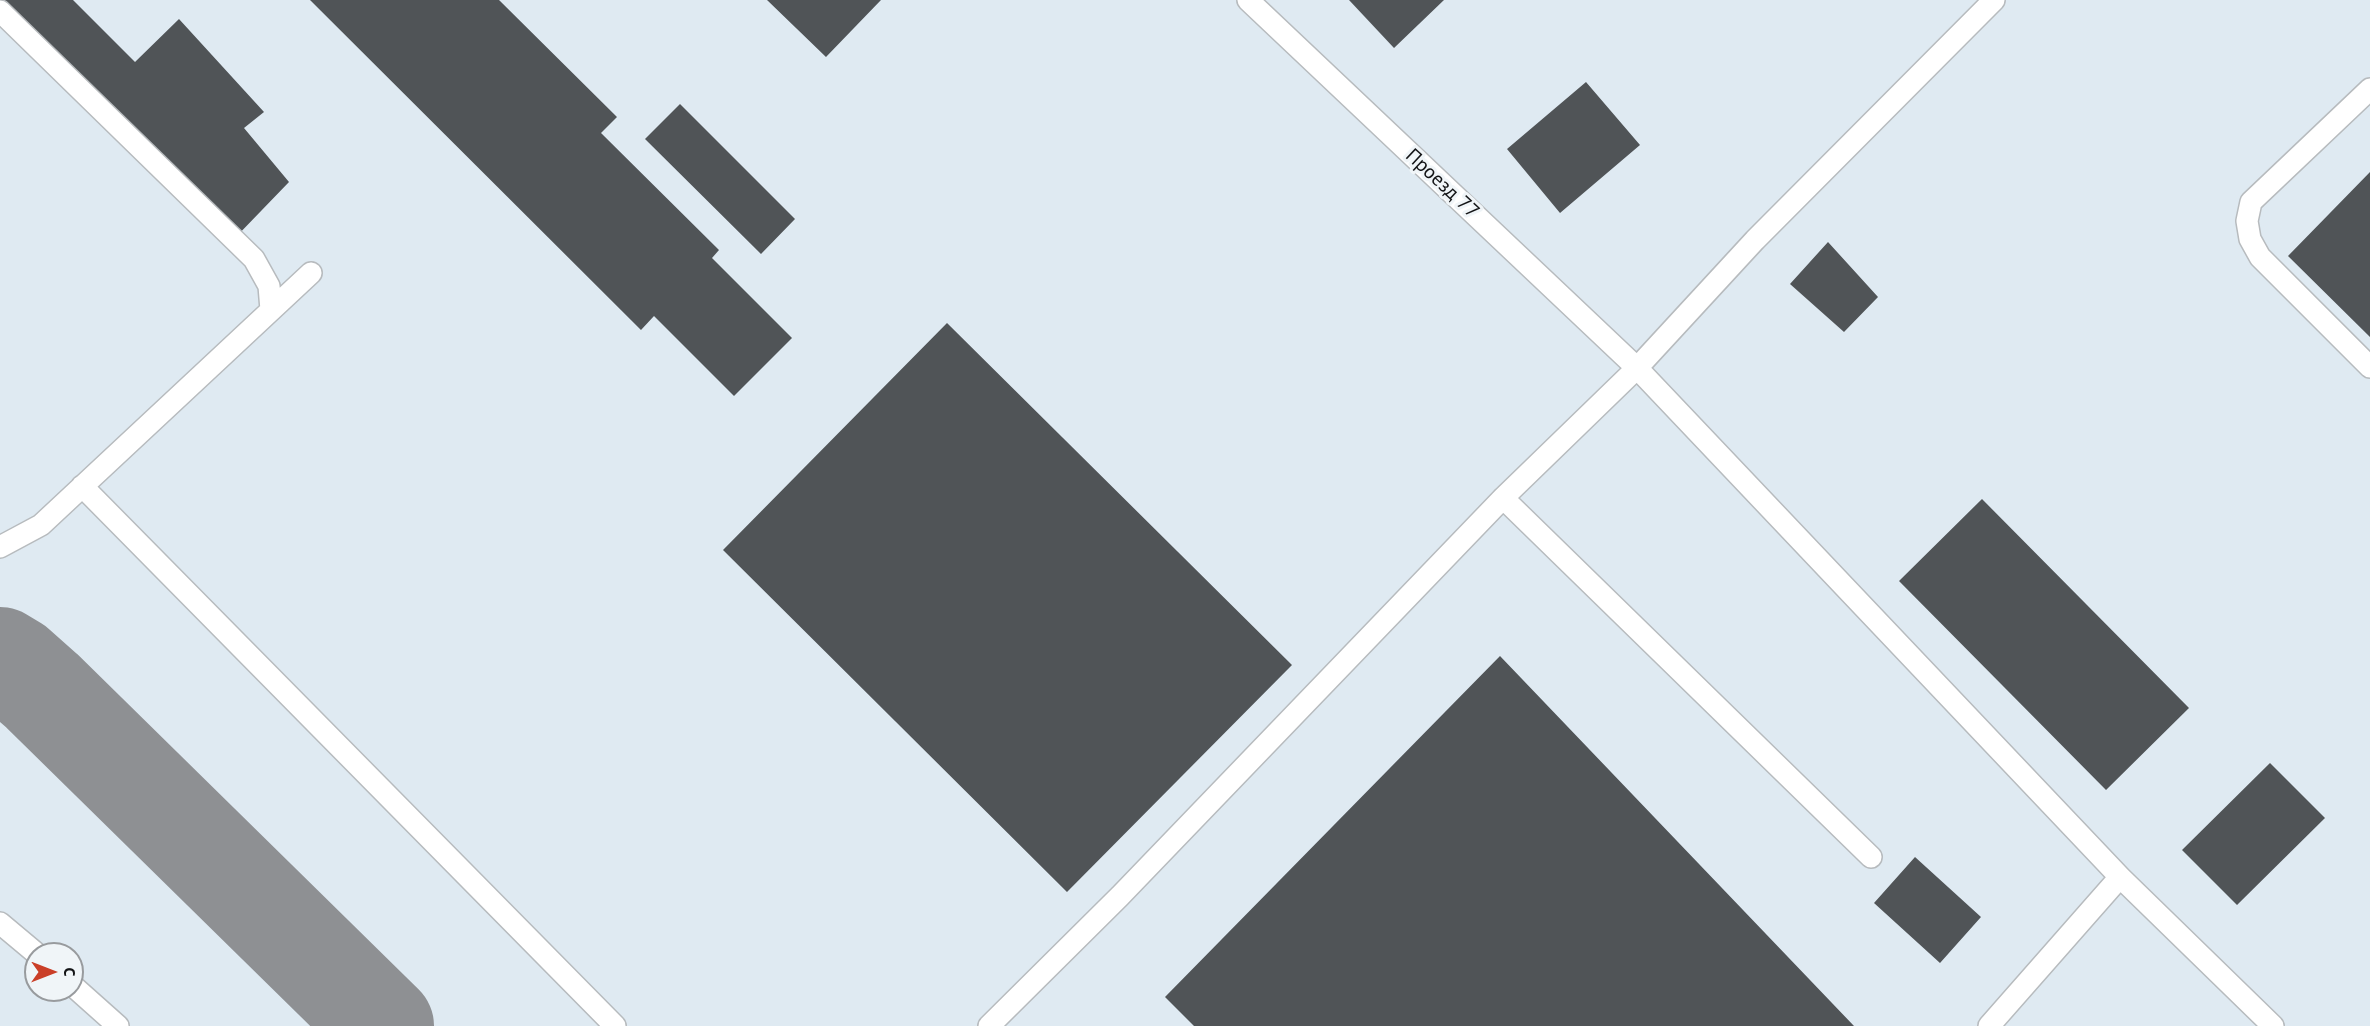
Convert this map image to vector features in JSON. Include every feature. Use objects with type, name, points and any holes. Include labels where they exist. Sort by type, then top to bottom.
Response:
[{"type":"lane","name":"Проезд 77","points":[[1248,0],[1636,368],[2120,877],[2273,1026]]},
{"type":"lane","points":[[989,1026],[1120,896],[1503,498],[1636,368],[1755,240],[1994,0]]},
{"type":"lane","points":[[0,11],[254,259],[269,286],[271,310]]},
{"type":"lane","points":[[2370,89],[2251,202],[2247,221],[2250,239],[2260,257],[2370,367]]},
{"type":"lane","points":[[0,548],[41,525],[311,273]]},
{"type":"lane","points":[[82,486],[615,1026]]},
{"type":"lane","points":[[1503,498],[1871,857]]},
{"type":"lane","points":[[1989,1026],[2120,877]]},
{"type":"lane","points":[[0,923],[24,943]]},
{"type":"lane","points":[[84,996],[118,1026]]},
{"type":"shaded area","points":[[0,0],[2370,0],[2370,1026],[0,1026]]},
{"type":"building","points":[[0,0],[73,0],[135,62],[179,19],[264,112],[244,128],[289,182],[233,240]]},
{"type":"building","points":[[310,0],[499,0],[617,117],[601,133],[719,250],[712,258],[792,338],[734,396],[654,316],[641,330]]},
{"type":"building","points":[[767,0],[881,0],[826,57]]},
{"type":"building","points":[[1349,0],[1444,0],[1394,48]]},
{"type":"building","points":[[1586,82],[1640,145],[1560,213],[1507,149]]},
{"type":"building","points":[[680,104],[795,219],[761,254],[645,139]]},
{"type":"building","points":[[2370,172],[2370,337],[2288,256]]},
{"type":"building","points":[[1828,242],[1878,297],[1844,332],[1790,284]]},
{"type":"building","points":[[947,323],[1292,665],[1067,892],[723,550]]},
{"type":"building","points":[[1982,499],[2189,708],[2106,790],[1899,581]]},
{"type":"building","points":[[1500,656],[1854,1026],[1194,1026],[1165,997]]},
{"type":"building","points":[[2270,763],[2325,818],[2237,905],[2182,850]]},
{"type":"building","points":[[1915,857],[1981,917],[1940,963],[1874,903]]},
{"type":"taxiway","points":[[0,658],[15,667],[42,691],[383,1026]]}]
